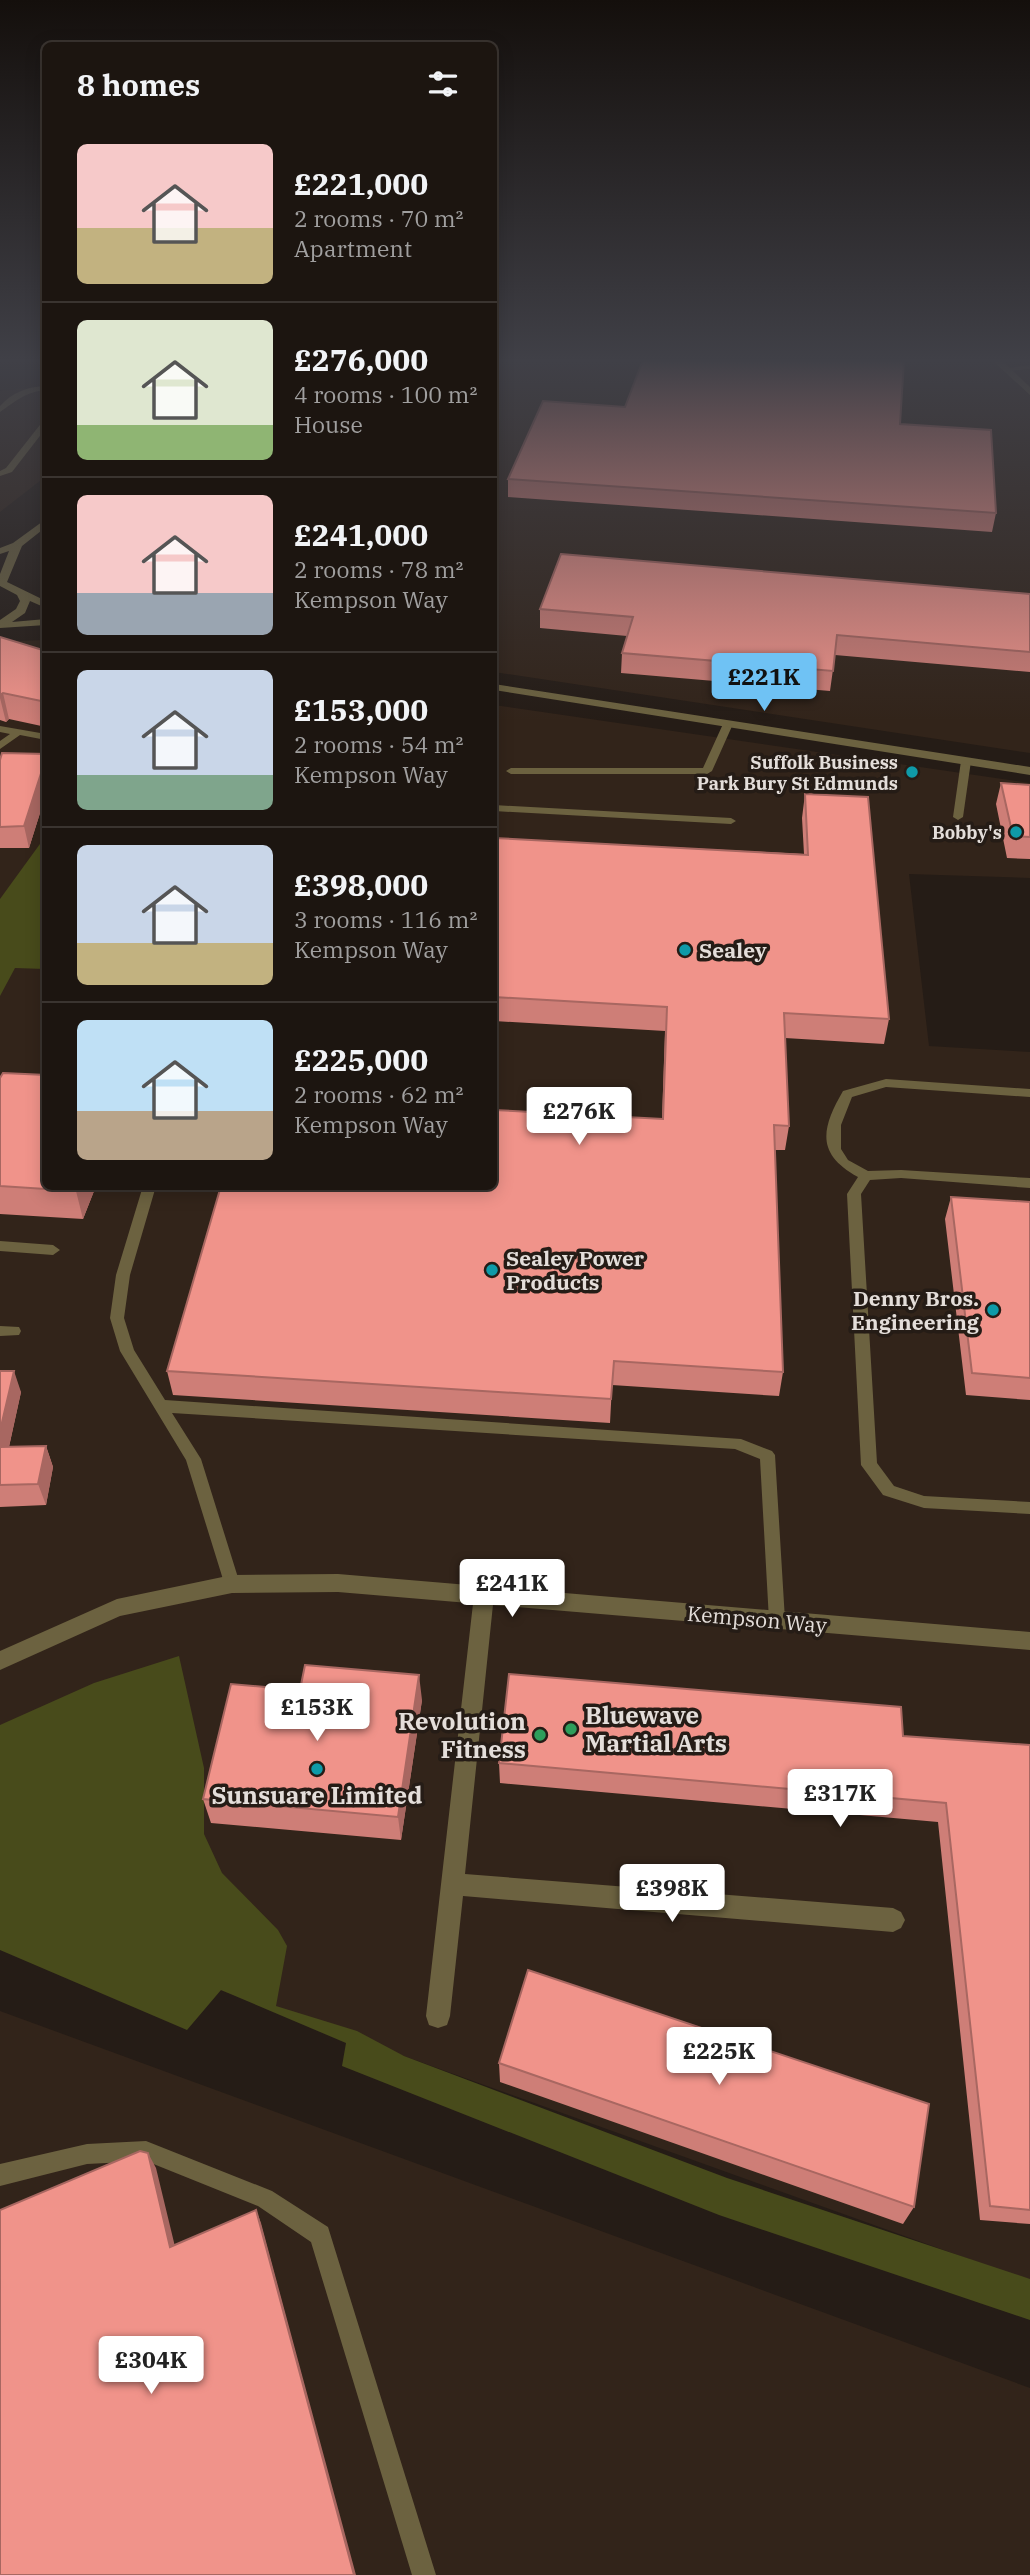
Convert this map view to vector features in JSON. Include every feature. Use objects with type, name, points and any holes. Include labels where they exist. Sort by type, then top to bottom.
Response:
[{"type":"street","points":[[0,551],[17,545],[42,525]]},
{"type":"street","points":[[17,545],[1,582],[42,603]]},
{"type":"street","points":[[0,626],[21,611],[24,601],[21,593]]},
{"type":"street","points":[[0,626],[42,622]]},
{"type":"street","points":[[497,687],[1030,771]]},
{"type":"street","name":"Kempson Way","points":[[0,1661],[117,1608],[232,1584],[338,1583],[1030,1641]]},
{"type":"street","points":[[438,2016],[484,1595]]},
{"type":"street","points":[[453,1884],[893,1920]]},
{"type":"lane","points":[[511,771],[707,771],[728,724]]},
{"type":"lane","points":[[0,729],[42,736]]},
{"type":"lane","points":[[0,746],[18,732]]},
{"type":"lane","points":[[958,817],[966,761]]},
{"type":"lane","points":[[497,808],[731,821]]},
{"type":"lane","points":[[1030,1093],[886,1083],[847,1094],[834,1121],[833,1142],[839,1158],[866,1176],[901,1174],[1030,1183]]},
{"type":"lane","points":[[866,1176],[854,1195],[869,1465],[890,1492],[924,1502],[1030,1508]]},
{"type":"lane","points":[[149,1190],[123,1275],[117,1318],[127,1351],[193,1459],[232,1584]]},
{"type":"lane","points":[[0,1246],[53,1250]]},
{"type":"lane","points":[[162,1406],[736,1443],[766,1455],[777,1620]]},
{"type":"lane","points":[[0,2175],[86,2154],[146,2151],[265,2198],[320,2235],[424,2575]]},
{"type":"shaded area","points":[[0,480],[41,480],[0,512]]},
{"type":"shaded area","points":[[497,480],[1030,480],[1030,753],[497,672]]},
{"type":"shaded area","points":[[42,640],[42,1190],[497,1190],[497,705],[1030,783],[1030,878],[909,874],[929,1046],[1030,1052],[1030,2281],[0,1911],[0,646],[17,641]]},
{"type":"shaded area","points":[[0,2011],[1030,2388],[1030,2575],[0,2575]]},
{"type":"green space","points":[[42,841],[42,969],[15,968],[0,996],[0,899]]},
{"type":"green space","points":[[179,1656],[204,1768],[204,1834],[222,1873],[278,1930],[287,1946],[276,2006],[357,2031],[404,2056],[727,2178],[1030,2279],[1030,2320],[719,2215],[342,2066],[346,2043],[221,1990],[187,2030],[0,1950],[0,1725],[94,1683]]},
{"type":"building","points":[[525,480],[994,480],[996,513]]},
{"type":"building","points":[[561,554],[1030,594],[1030,652],[837,635],[833,671],[622,653],[633,617],[540,609]]},
{"type":"building","points":[[0,637],[42,650],[42,701],[3,693],[0,695]]},
{"type":"building","points":[[2,753],[42,754],[42,770],[24,826],[0,827]]},
{"type":"building","points":[[1001,783],[1030,785],[1030,837],[1013,836]]},
{"type":"building","points":[[805,794],[868,797],[889,1019],[784,1013],[789,1126],[774,1125],[783,1372],[614,1361],[611,1399],[167,1371],[220,1190],[497,1190],[497,1110],[663,1119],[667,1007],[497,997],[497,838],[808,855]]},
{"type":"building","points":[[3,1073],[42,1075],[42,1189],[0,1186],[0,1078]]},
{"type":"building","name":"Denny Bros. Engineering","points":[[951,1197],[1030,1202],[1030,1378],[972,1373]]},
{"type":"building","points":[[0,1371],[14,1371],[0,1431]]},
{"type":"building","points":[[46,1446],[38,1484],[0,1485],[0,1447]]},
{"type":"building","name":"Sunsuare Limited","points":[[305,1665],[419,1675],[398,1817],[203,1799],[231,1684],[300,1690]]},
{"type":"building","points":[[509,1674],[901,1707],[903,1736],[1030,1745],[1030,2210],[990,2206],[946,1803],[499,1763]]},
{"type":"building","points":[[528,1970],[929,2104],[914,2207],[499,2063]]},
{"type":"building","points":[[140,2151],[148,2153],[170,2247],[256,2210],[354,2575],[0,2575],[0,2210]]},
{"type":"place","name":"Suffolk Business Park Bury St Edmunds","points":[[912,772]]},
{"type":"place","name":"Bobby's","points":[[1016,832]]},
{"type":"place","name":"Sealey","points":[[685,950]]},
{"type":"place","name":"Sealey Power Products","points":[[492,1270]]},
{"type":"place","name":"Denny Bros. Engineering","points":[[993,1310]]},
{"type":"place","name":"Bluewave Martial Arts","points":[[571,1729]]},
{"type":"place","name":"Revolution Fitness","points":[[540,1735]]},
{"type":"place","name":"Sunsuare Limited","points":[[317,1769]]}]
